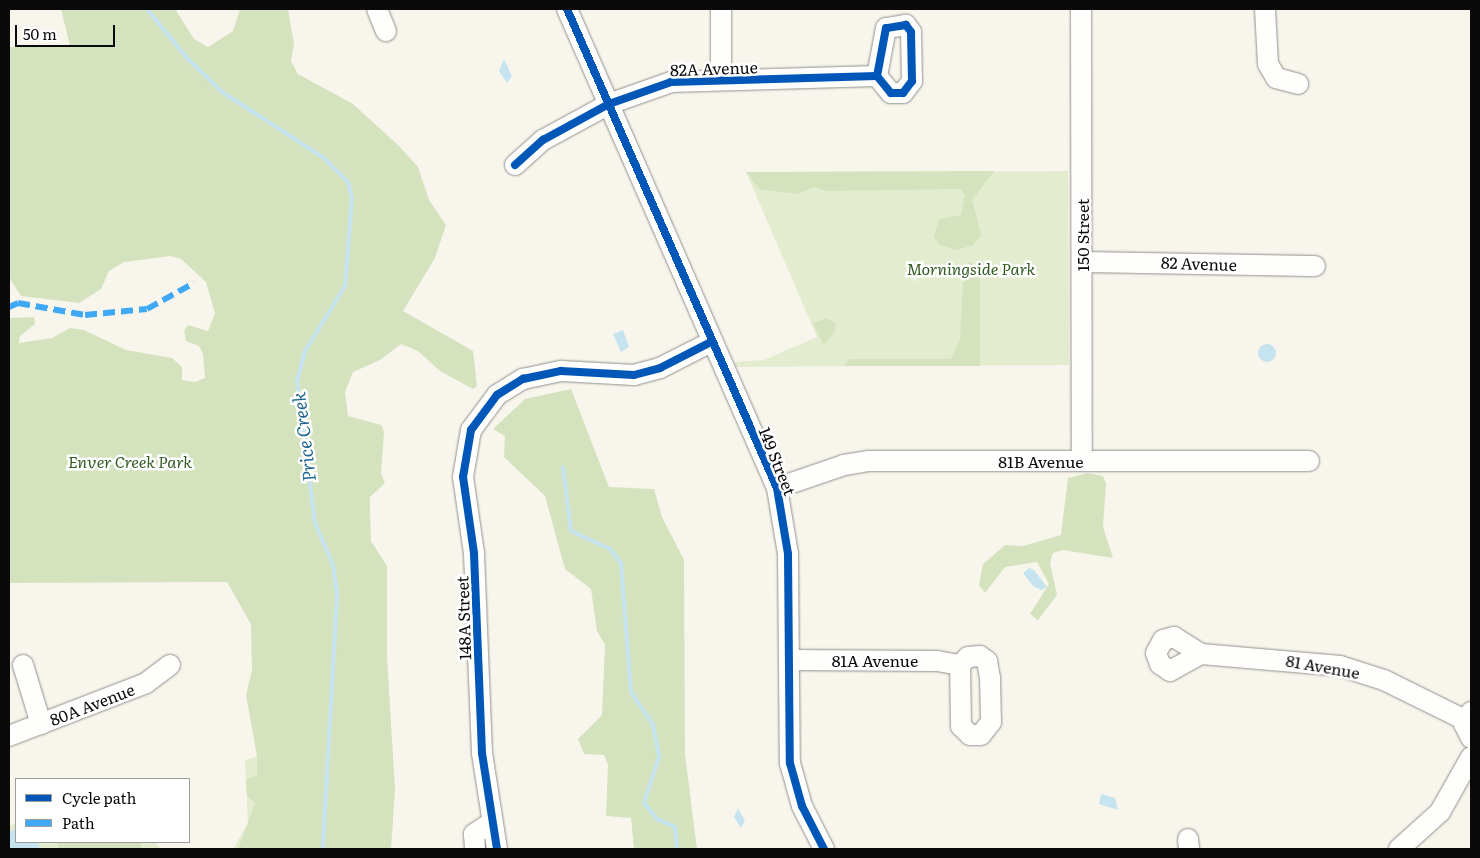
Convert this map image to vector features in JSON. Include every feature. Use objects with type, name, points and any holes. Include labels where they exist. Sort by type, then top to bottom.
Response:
[{"type":"street","points":[[378,9],[386,30]]},
{"type":"street","name":"149 Street","points":[[567,9],[711,342],[777,488],[788,554],[790,763],[805,814],[824,849]]},
{"type":"street","points":[[721,9],[721,78]]},
{"type":"street","name":"150 Street","points":[[1080,9],[1082,461]]},
{"type":"street","points":[[1265,9],[1268,64],[1276,78],[1298,84]]},
{"type":"street","name":"82A Avenue","points":[[515,165],[543,140],[609,104],[655,86],[721,78],[877,76]]},
{"type":"street","name":"82 Avenue","points":[[1082,262],[1315,266]]},
{"type":"street","name":"148A Street","points":[[497,849],[482,753],[474,553],[462,471],[471,430],[497,395],[523,379],[554,372],[624,376],[648,372],[711,342]]},
{"type":"street","name":"81B Avenue","points":[[777,488],[858,462],[1309,462]]},
{"type":"street","name":"81 Avenue","points":[[1201,654],[1340,666],[1384,680],[1469,723]]},
{"type":"street","name":"81A Avenue","points":[[789,660],[937,661],[960,665]]},
{"type":"street","name":"80A Avenue","points":[[9,736],[146,683],[170,665]]},
{"type":"street","points":[[22,666],[41,724]]},
{"type":"street","points":[[1399,849],[1440,812],[1471,757]]},
{"type":"street","points":[[474,849],[474,834],[492,822]]},
{"type":"green space","name":"Enver Creek Park","points":[[61,9],[175,9],[194,39],[208,47],[233,31],[240,9],[288,9],[294,44],[291,61],[298,74],[353,104],[399,146],[418,167],[429,200],[446,225],[435,258],[403,311],[473,351],[477,386],[473,389],[440,371],[418,351],[401,344],[380,360],[353,372],[345,392],[348,416],[381,425],[384,432],[381,473],[385,483],[370,497],[370,513],[371,541],[387,566],[387,656],[395,790],[391,849],[238,849],[255,803],[247,795],[246,780],[257,775],[257,756],[246,695],[252,670],[251,624],[227,582],[9,583],[9,318],[34,317],[35,324],[20,336],[19,343],[52,338],[70,328],[84,330],[126,350],[172,358],[182,367],[182,380],[195,382],[205,378],[203,354],[199,346],[186,341],[184,331],[188,325],[208,331],[215,313],[206,282],[181,259],[170,256],[124,262],[109,271],[101,289],[79,303],[21,296],[9,277],[9,47],[70,46]]},
{"type":"green space","points":[[994,171],[972,200],[981,235],[973,245],[957,250],[939,245],[934,236],[939,219],[961,215],[965,195],[960,189],[827,191],[814,187],[798,194],[759,189],[746,172]]},
{"type":"green space","name":"Morningside Park","points":[[1068,171],[1069,365],[736,367],[735,362],[764,360],[817,337],[746,172]]},
{"type":"green space","points":[[971,262],[980,269],[980,366],[843,366],[850,359],[951,359],[960,340],[964,265]]},
{"type":"green space","points":[[826,318],[835,323],[835,331],[824,345],[813,324]]},
{"type":"green space","points":[[571,389],[609,487],[654,489],[662,517],[684,560],[685,754],[697,849],[634,849],[631,818],[606,816],[608,765],[604,755],[584,754],[578,739],[602,715],[605,645],[597,631],[591,589],[565,569],[545,496],[504,457],[505,436],[493,429],[525,399]]},
{"type":"green space","points":[[1088,473],[1103,476],[1106,484],[1103,527],[1113,558],[1063,550],[1053,553],[1050,563],[1057,595],[1038,620],[1030,614],[1049,584],[1037,562],[1005,567],[985,593],[979,585],[983,564],[1005,545],[1023,546],[1061,535],[1068,478]]},
{"type":"green space","points":[[257,756],[258,849],[233,849],[248,823],[245,761]]},
{"type":"green space","points":[[15,823],[15,843],[156,843],[161,849],[9,849],[9,826]]},
{"type":"green space","points":[[58,843],[141,843],[141,849],[58,849]]},
{"type":"water","points":[[504,59],[512,76],[507,83],[499,71]]},
{"type":"water","points":[[623,330],[629,347],[621,352],[613,334]]},
{"type":"water","points":[[1267,344],[1273,347],[1276,353],[1273,359],[1267,362],[1261,359],[1258,353],[1261,347]]},
{"type":"water","points":[[1029,568],[1034,570],[1047,587],[1041,590],[1033,586],[1023,573]]},
{"type":"water","points":[[1101,794],[1115,798],[1118,810],[1099,804]]},
{"type":"water","points":[[738,808],[745,821],[741,828],[734,817]]},
{"type":"water","points":[[15,829],[15,843],[38,843],[40,849],[9,849],[9,832]]},
{"type":"waterway","name":"Price Creek","points":[[147,9],[187,58],[222,92],[324,158],[348,182],[352,198],[345,286],[305,351],[297,381],[315,523],[333,565],[337,595],[323,849]]},
{"type":"waterway","points":[[563,467],[571,531],[610,549],[621,563],[631,692],[653,725],[659,757],[644,803],[657,819],[675,827],[677,849]]},
{"type":"marked path","points":[[9,307],[18,303],[85,315],[147,309],[194,283]]},
{"type":"cycle path","points":[[567,9],[777,488],[788,554],[790,763],[802,806],[824,849]]},
{"type":"cycle path","points":[[515,165],[543,140],[609,104],[671,82],[877,76],[891,93],[903,93],[912,81],[911,32],[906,25],[886,28],[877,76]]},
{"type":"cycle path","points":[[497,849],[482,753],[474,553],[463,477],[471,430],[497,395],[523,379],[561,371],[634,375],[660,368],[711,342]]}]
